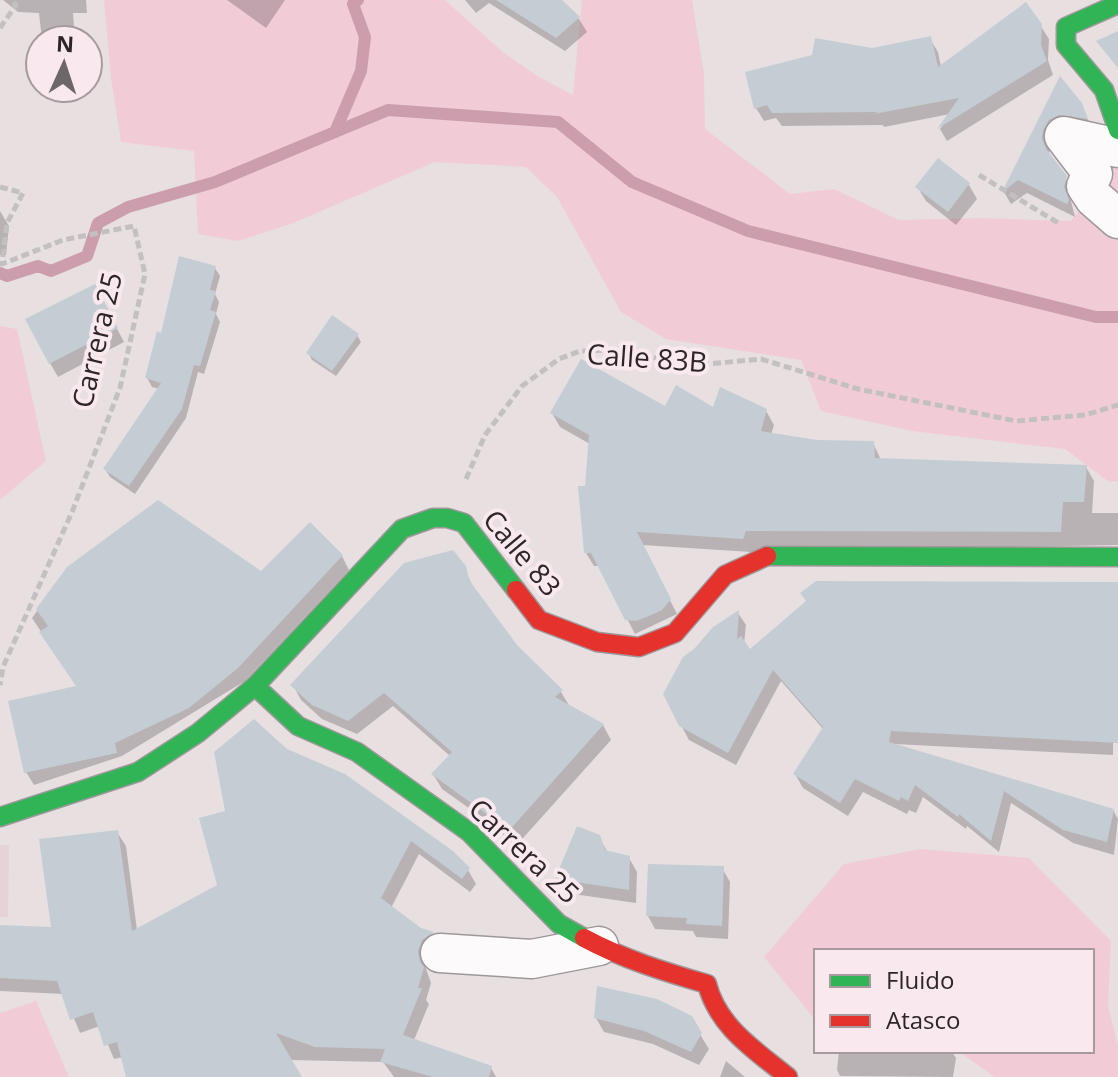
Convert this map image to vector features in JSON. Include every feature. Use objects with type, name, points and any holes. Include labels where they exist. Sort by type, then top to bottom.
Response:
[{"type":"street","points":[[1118,4],[1066,27],[1066,45],[1104,90],[1118,130]]},
{"type":"street","points":[[1118,148],[1064,136],[1093,174],[1086,186],[1094,198],[1118,219]]},
{"type":"street","name":"Calle 83","points":[[0,817],[138,772],[198,733],[255,686],[402,529],[420,520],[445,516],[464,523],[539,620],[597,642],[639,647],[675,633],[725,575],[766,556],[1118,557]]},
{"type":"street","name":"Carrera 25","points":[[255,686],[298,726],[357,752],[469,832],[559,924],[599,946],[656,969],[707,984],[709,998],[732,1030],[788,1077]]},
{"type":"street","points":[[440,953],[532,959],[599,946]]},
{"type":"path","points":[[0,28],[16,5],[11,0]]},
{"type":"path","points":[[979,175],[1068,228]]},
{"type":"path","name":"Carrera 25","points":[[0,187],[23,193],[7,223],[2,264],[63,240],[134,226],[145,274],[120,388],[72,512],[3,667],[0,685]]},
{"type":"path","name":"Calle 83B","points":[[464,523],[469,494],[466,478],[485,435],[522,386],[559,359],[580,351],[609,350],[697,365],[761,359],[858,389],[1016,421],[1085,415],[1118,405]]},
{"type":"shaded area","points":[[104,0],[445,0],[504,53],[573,95],[582,0],[692,0],[704,74],[705,129],[790,194],[834,189],[899,220],[980,218],[1071,221],[1112,168],[1118,166],[1118,481],[1109,482],[1065,449],[912,431],[821,411],[801,360],[666,339],[621,312],[557,197],[526,167],[435,162],[291,224],[238,241],[198,234],[194,151],[121,142]]},
{"type":"shaded area","points":[[0,326],[17,329],[46,461],[0,500]]},
{"type":"shaded area","points":[[0,845],[9,845],[8,917],[0,917]]},
{"type":"shaded area","points":[[920,849],[1029,858],[1111,941],[1108,1005],[1118,1047],[1118,1077],[995,1077],[961,1053],[1094,1053],[1094,949],[814,949],[814,1019],[764,957],[844,864]]},
{"type":"shaded area","points":[[36,1001],[69,1077],[0,1077],[0,1013]]},
{"type":"building","points":[[496,0],[562,0],[580,17],[556,38]]},
{"type":"building","points":[[1026,2],[1042,24],[1041,45],[1047,61],[937,129],[959,98],[874,114],[878,112],[772,113],[767,105],[754,109],[745,72],[812,55],[815,38],[872,48],[931,36],[938,67]]},
{"type":"building","points":[[1118,31],[1118,68],[1096,41]]},
{"type":"building","points":[[1060,76],[1082,103],[1088,119],[1059,115],[1049,120],[1043,130],[1046,149],[1067,176],[1064,187],[1069,200],[1067,204],[1018,180],[1002,192]]},
{"type":"building","points":[[938,158],[970,183],[948,212],[915,187]]},
{"type":"building","points":[[179,256],[216,266],[210,290],[216,291],[210,310],[216,312],[200,366],[194,365],[182,409],[129,486],[103,469],[161,383],[145,378],[157,331],[161,333]]},
{"type":"building","points":[[95,284],[118,328],[49,364],[25,319]]},
{"type":"building","points":[[332,315],[359,334],[332,371],[306,353]]},
{"type":"building","points":[[581,359],[665,406],[676,385],[713,407],[720,387],[767,409],[761,431],[817,440],[874,441],[875,458],[1087,465],[1084,502],[1063,502],[1061,532],[746,531],[743,539],[637,532],[671,599],[662,610],[649,616],[636,621],[625,620],[591,553],[584,553],[578,486],[585,486],[589,435],[550,413]]},
{"type":"building","points":[[158,500],[261,571],[310,522],[343,555],[238,668],[189,708],[115,743],[117,753],[24,773],[8,701],[76,686],[39,632],[48,626],[36,609],[67,567]]},
{"type":"building","points":[[453,550],[466,566],[469,580],[517,645],[563,690],[555,697],[604,724],[506,834],[484,812],[431,774],[452,752],[384,693],[348,721],[312,705],[290,685],[404,563]]},
{"type":"building","points":[[816,581],[1118,582],[1118,743],[891,731],[889,742],[1114,809],[1107,842],[1063,830],[1004,791],[991,841],[959,814],[958,817],[915,785],[908,801],[901,797],[899,801],[855,779],[840,803],[793,774],[823,727],[773,670],[728,753],[679,726],[663,694],[683,657],[713,627],[739,610],[737,639],[741,636],[750,649],[806,601],[800,593]]},
{"type":"building","points":[[254,719],[287,749],[345,774],[453,851],[470,868],[462,879],[411,841],[381,898],[421,928],[434,932],[422,940],[418,951],[424,967],[418,988],[422,988],[403,1035],[492,1066],[489,1077],[433,1077],[380,1062],[385,1049],[315,1047],[276,1033],[302,1077],[126,1077],[117,1042],[104,1046],[93,1012],[70,1020],[57,981],[0,978],[0,925],[51,927],[39,839],[118,830],[132,931],[217,885],[199,818],[225,811],[214,752]]},
{"type":"building","points":[[577,826],[600,835],[605,850],[630,856],[629,890],[555,879]]},
{"type":"building","points":[[648,864],[724,866],[722,926],[686,924],[687,918],[646,916]]},
{"type":"building","points":[[597,986],[657,999],[692,1016],[702,1033],[691,1052],[644,1031],[594,1018]]},
{"type":"waterway","points":[[0,273],[7,276],[38,266],[51,271],[87,256],[98,223],[128,207],[215,182],[335,132],[361,71],[365,37],[353,4],[358,0]]},
{"type":"waterway","points":[[335,132],[388,110],[558,122],[632,182],[748,231],[1096,317],[1118,317]]},
{"type":"traffic: fast","points":[[1118,4],[1066,27],[1066,45],[1104,90],[1118,130]]},
{"type":"traffic: fast","points":[[0,817],[138,772],[198,733],[255,686],[402,529],[433,518],[464,523],[516,590]]},
{"type":"traffic: fast","points":[[767,556],[1118,557]]},
{"type":"traffic: fast","points":[[255,686],[298,726],[357,752],[469,832],[559,924],[584,938]]},
{"type":"traffic: jam","points":[[516,590],[539,620],[597,642],[639,647],[675,633],[725,575],[767,556]]},
{"type":"traffic: jam","points":[[584,938],[629,959],[707,984],[712,999],[729,1025],[788,1077]]}]
